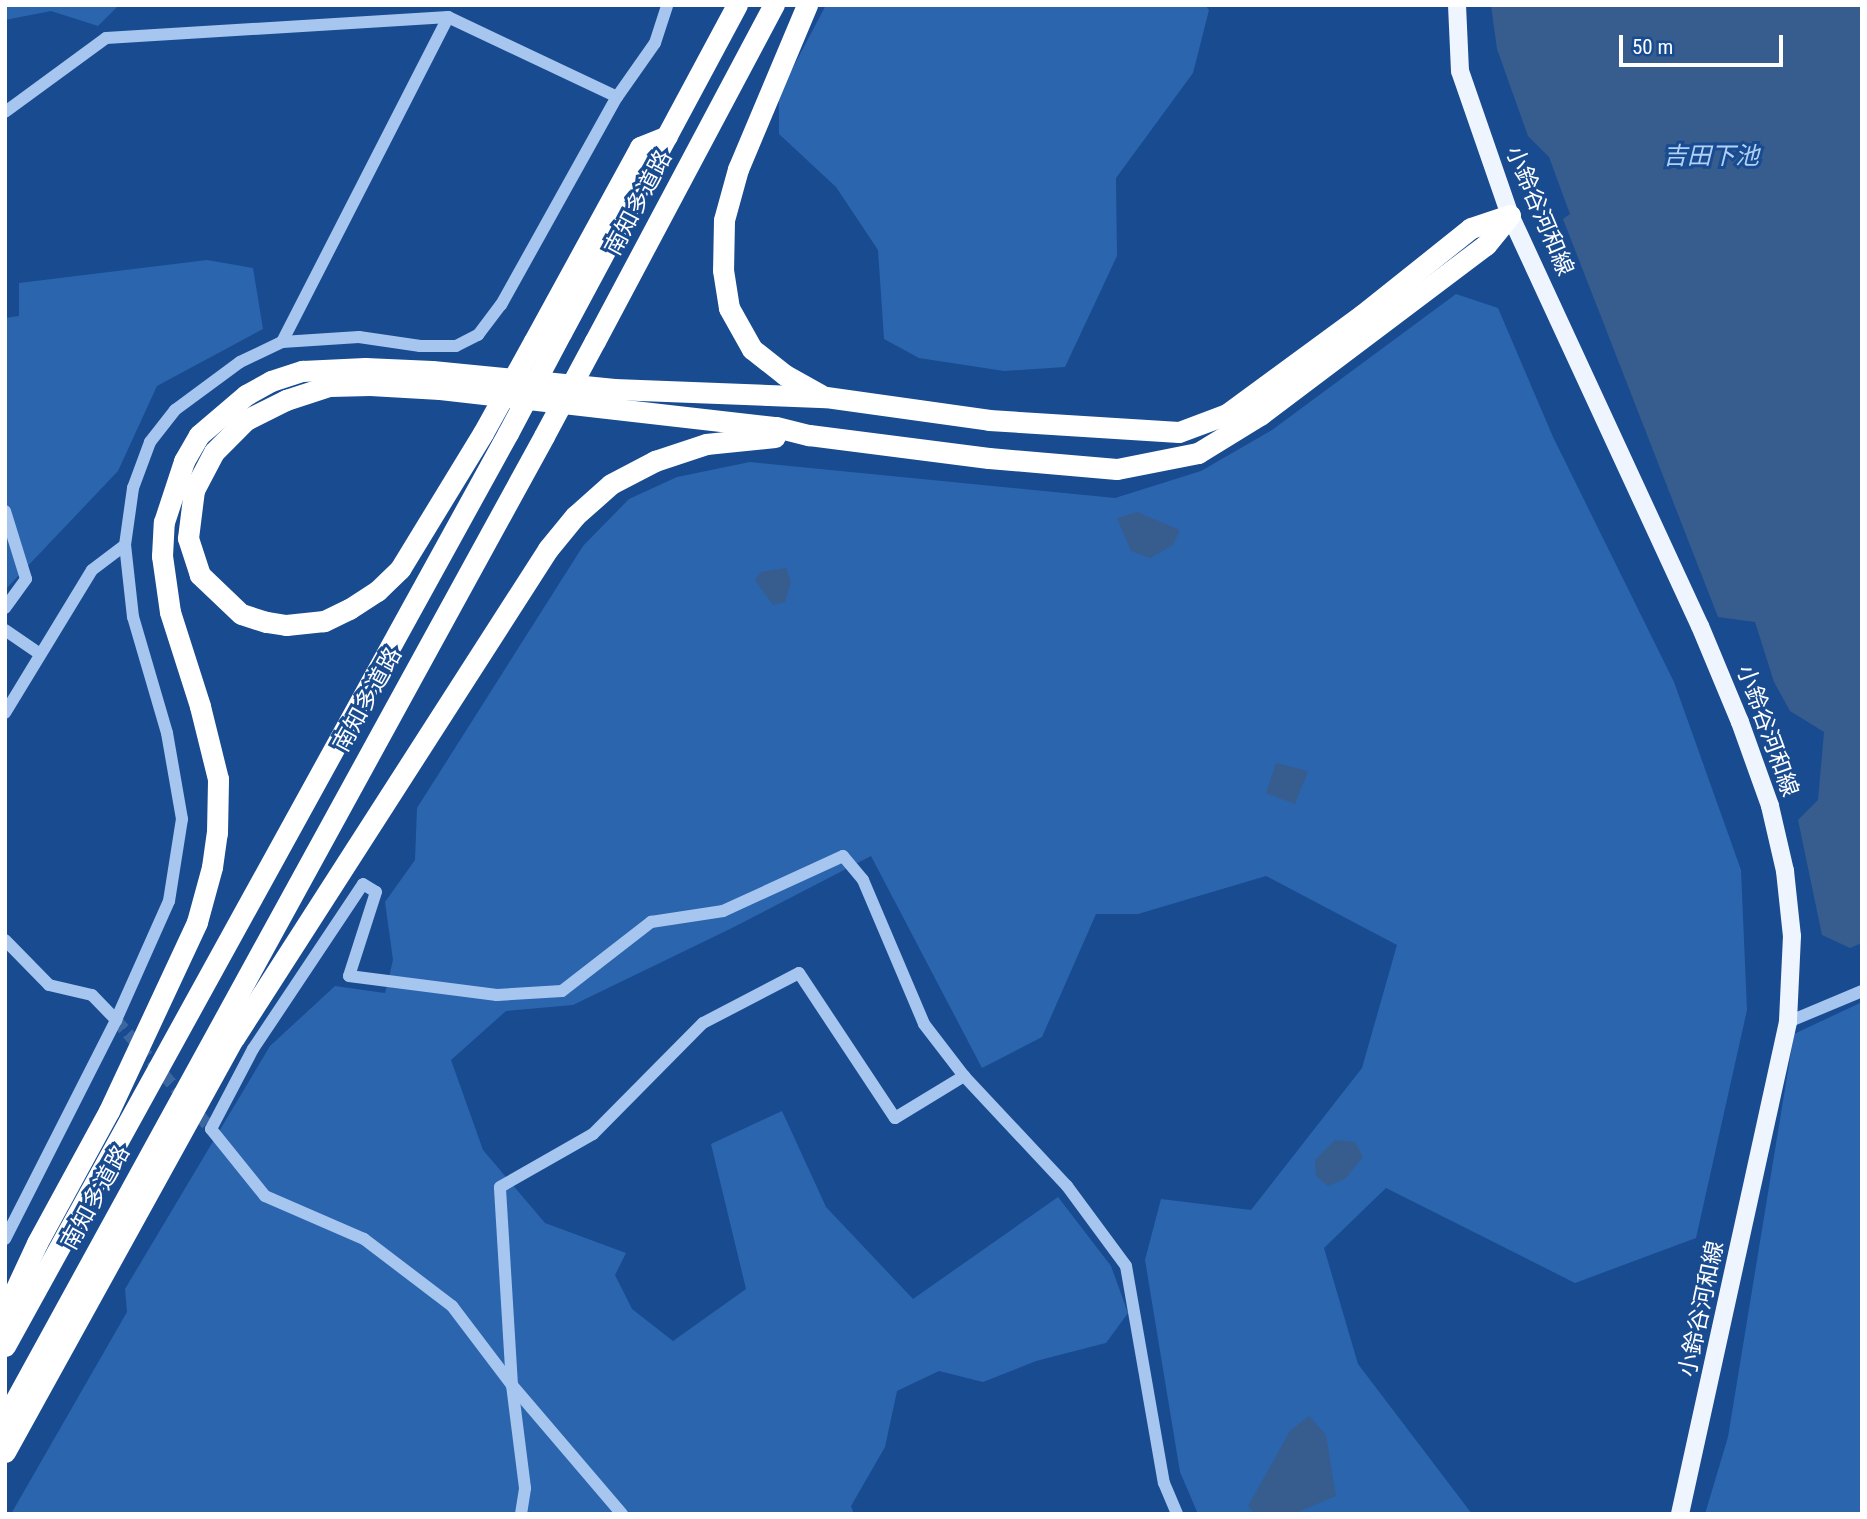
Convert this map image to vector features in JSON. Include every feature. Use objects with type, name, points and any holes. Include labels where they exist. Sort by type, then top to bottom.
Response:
[{"type":"highway","name":"南知多道路","points":[[5,1346],[508,433],[737,5]]},
{"type":"highway","name":"南知多道路","points":[[5,1419],[544,436],[774,5]]},
{"type":"highway","points":[[807,5],[738,169],[724,220],[723,270],[729,308],[752,349],[785,375],[826,397]]},
{"type":"highway","points":[[667,136],[640,147],[534,341],[483,433],[400,569],[377,591],[324,621],[286,625],[241,614],[200,575],[188,538],[194,491],[214,452],[246,420],[286,400],[329,386],[370,385],[440,389],[776,427],[809,435],[989,458],[1116,469],[1198,453],[1260,415],[1486,245],[1510,215]]},
{"type":"highway","points":[[5,1312],[37,1243],[109,1111],[197,922],[212,867],[217,832],[218,779],[200,706],[170,612],[162,556],[169,503],[184,461],[199,435],[246,395],[271,381],[302,371],[365,368],[432,371],[614,389],[826,397],[989,420],[1179,432],[1227,414],[1362,315],[1471,228],[1510,215]]},
{"type":"highway","points":[[5,1452],[234,1038],[548,549],[575,516],[611,484],[655,461],[706,444],[809,435]]},
{"type":"main road","name":"小鈴谷河和線","points":[[1457,5],[1460,71],[1510,215],[1695,614],[1740,722],[1770,806],[1785,871],[1793,936],[1788,1022],[1680,1514]]},
{"type":"street","points":[[5,1238],[116,1020],[169,901],[182,819],[167,733],[133,617],[125,545],[133,488],[150,442],[176,410],[240,362],[282,342],[359,337],[420,346],[456,346],[478,335],[501,304],[617,97],[655,43],[667,5]]},
{"type":"street","points":[[5,111],[106,38],[448,17],[617,97]]},
{"type":"street","points":[[282,342],[448,17]]},
{"type":"street","points":[[5,511],[26,579],[5,608]]},
{"type":"street","points":[[5,713],[92,570],[125,545]]},
{"type":"street","points":[[5,629],[40,654]]},
{"type":"street","points":[[622,1514],[512,1385],[452,1306],[364,1239],[265,1196],[211,1129],[253,1049],[363,884],[376,892],[349,976],[497,995],[562,991],[651,922],[723,911],[843,856],[863,880],[924,1024],[964,1076],[1067,1186],[1126,1266],[1164,1483],[1177,1514]]},
{"type":"street","points":[[5,940],[49,985],[92,995],[116,1020]]},
{"type":"street","points":[[521,1514],[526,1488],[512,1385],[500,1187],[593,1134],[703,1023],[799,973],[895,1118],[964,1076]]},
{"type":"street","points":[[1788,1022],[1862,991]]},
{"type":"shaded area","points":[[5,5],[119,5],[98,26],[51,11],[5,20]]},
{"type":"shaded area","points":[[826,5],[1205,5],[1209,10],[1193,73],[1116,178],[1117,256],[1065,367],[1004,371],[919,358],[884,339],[878,250],[836,187],[779,134],[779,94]]},
{"type":"shaded area","points":[[207,260],[253,268],[263,329],[157,386],[118,471],[5,590],[5,318],[19,316],[19,283]]},
{"type":"shaded area","points":[[1456,294],[1498,308],[1553,437],[1674,682],[1741,870],[1747,1010],[1696,1238],[1575,1283],[1386,1188],[1324,1248],[1358,1364],[1472,1514],[1198,1514],[1180,1472],[1145,1260],[1161,1199],[1251,1210],[1362,1068],[1397,945],[1266,876],[1138,914],[1096,914],[1042,1037],[982,1068],[871,856],[732,928],[573,1005],[506,1011],[451,1060],[483,1150],[545,1223],[626,1253],[615,1275],[632,1309],[673,1341],[746,1289],[711,1144],[782,1111],[826,1207],[913,1299],[1058,1197],[1111,1266],[1128,1313],[1106,1343],[1036,1361],[983,1382],[939,1371],[897,1391],[885,1447],[851,1506],[854,1514],[11,1514],[127,1312],[125,1289],[270,1046],[335,986],[385,993],[393,960],[385,902],[415,860],[417,808],[583,546],[629,499],[677,477],[750,462],[1115,498],[1201,471],[1272,430]]},
{"type":"shaded area","points":[[1862,1002],[1862,1514],[1705,1514],[1728,1437],[1794,1034]]},
{"type":"water","name":"吉田下池","points":[[1491,5],[1862,5],[1862,943],[1850,948],[1822,935],[1798,820],[1818,800],[1824,732],[1790,711],[1774,682],[1755,622],[1718,617],[1563,219],[1570,214],[1549,157],[1528,136],[1497,49]]},
{"type":"water","points":[[1137,512],[1180,530],[1173,545],[1150,558],[1131,551],[1117,518]]},
{"type":"water","points":[[786,568],[791,582],[785,602],[773,605],[755,580],[761,572]]},
{"type":"water","points":[[1276,763],[1308,771],[1295,804],[1266,793]]},
{"type":"water","points":[[1335,1140],[1355,1142],[1363,1157],[1345,1179],[1328,1186],[1316,1176],[1315,1160]]},
{"type":"water","points":[[1309,1416],[1326,1435],[1336,1496],[1293,1514],[1255,1514],[1248,1506],[1290,1431]]},
{"type":"tunnel","points":[[116,1020],[211,1129]]}]
